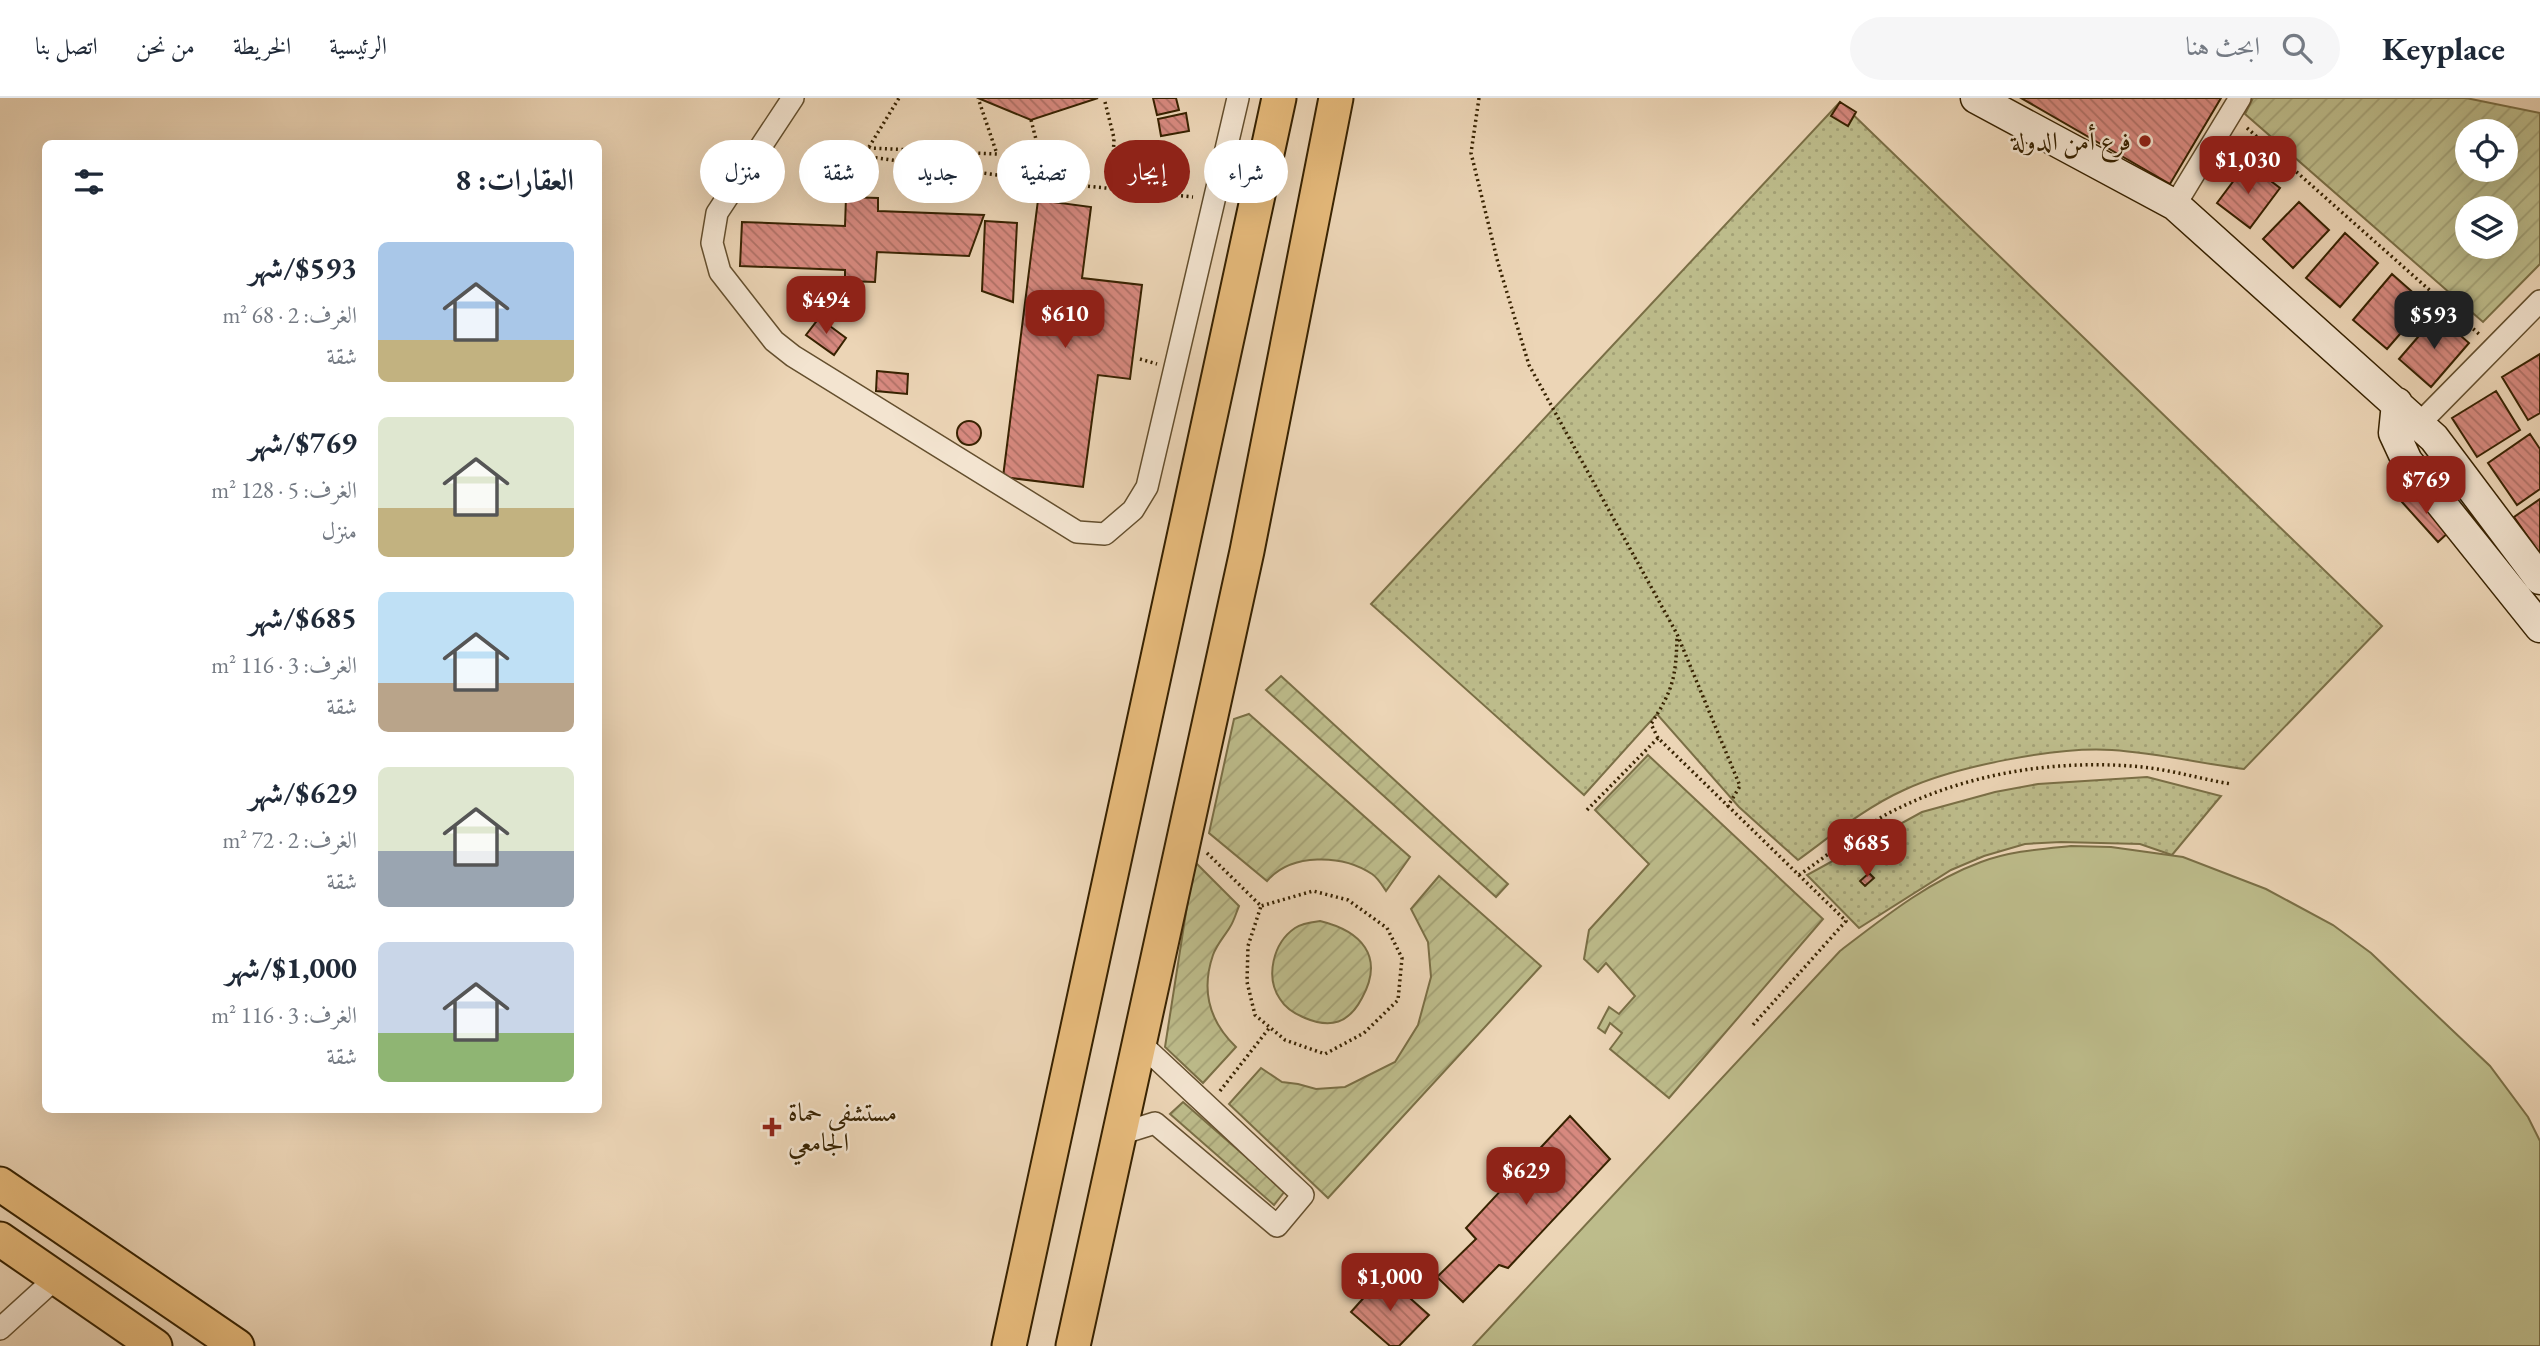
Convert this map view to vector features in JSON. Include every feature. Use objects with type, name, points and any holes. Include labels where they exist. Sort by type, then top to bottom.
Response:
[{"type":"main road","points":[[1009,1346],[1279,98]]},
{"type":"main road","points":[[1073,1346],[1247,551],[1336,98]]},
{"type":"main road","points":[[1976,98],[2175,205],[2434,438],[2540,579]]},
{"type":"main road","points":[[2397,403],[2394,433],[2407,461],[2540,627]]},
{"type":"main road","points":[[0,1184],[237,1346]]},
{"type":"main road","points":[[0,1239],[155,1346]]},
{"type":"street","points":[[793,98],[717,213],[712,243],[720,272],[774,341],[793,356],[1077,532],[1105,534],[1133,510],[1147,487],[1238,98]]},
{"type":"street","points":[[2175,205],[2236,106]]},
{"type":"street","points":[[2419,424],[2540,301]]},
{"type":"street","points":[[1120,1134],[1155,1123],[1277,1226],[1303,1195],[1140,1043]]},
{"type":"street","points":[[0,1329],[56,1278]]},
{"type":"path","points":[[874,140],[899,98]]},
{"type":"path","points":[[879,148],[997,154],[978,98]]},
{"type":"path","points":[[1479,98],[1471,153],[1498,262],[1529,365],[1677,634],[1740,786],[1728,806]]},
{"type":"path","points":[[1105,102],[1114,140]]},
{"type":"path","points":[[2236,106],[2494,347]]},
{"type":"path","points":[[1031,120],[1036,140]]},
{"type":"path","points":[[879,158],[997,175]]},
{"type":"path","points":[[1190,196],[1195,197]]},
{"type":"path","points":[[1140,359],[1159,365]]},
{"type":"path","points":[[1677,634],[1676,672],[1667,699],[1650,724],[1658,738],[1846,921],[1752,1026]]},
{"type":"path","points":[[1587,810],[1658,738]]},
{"type":"path","points":[[1799,875],[1831,850],[1901,807],[2004,772],[2084,766],[2140,766],[2187,773],[2231,784]]},
{"type":"path","points":[[1186,832],[1261,906]]},
{"type":"path","points":[[1313,891],[1348,900],[1387,928],[1402,958],[1398,1000],[1364,1032],[1325,1054],[1284,1040],[1255,1015],[1247,982],[1248,946],[1261,906],[1313,891]]},
{"type":"path","points":[[1208,1107],[1270,1027]]},
{"type":"shaded area","points":[[2253,98],[2466,98],[2540,113],[2540,264],[2483,322],[2245,114]]},
{"type":"shaded area","points":[[1840,102],[2382,626],[2244,769],[2112,750],[2064,751],[2006,760],[1950,773],[1904,790],[1862,813],[1798,860],[1739,807],[1657,714],[1584,795],[1371,604]]},
{"type":"shaded area","points":[[1281,676],[1508,884],[1496,897],[1266,690]]},
{"type":"shaded area","points":[[1249,714],[1410,857],[1386,891],[1372,874],[1360,867],[1332,860],[1303,861],[1289,865],[1267,881],[1209,833],[1234,719]]},
{"type":"shaded area","points":[[1648,755],[1823,919],[1669,1098],[1610,1049],[1622,1033],[1610,1023],[1605,1033],[1598,1028],[1609,1007],[1619,1014],[1635,996],[1606,963],[1598,972],[1584,959],[1589,930],[1649,864],[1595,810]]},
{"type":"shaded area","points":[[2147,777],[2221,796],[2172,855],[2140,844],[2025,844],[1984,856],[1951,870],[1859,928],[1807,875],[1922,812],[1995,792],[2038,784]]},
{"type":"shaded area","points":[[2071,846],[2111,847],[2183,857],[2266,889],[2333,925],[2371,953],[2490,1066],[2528,1117],[2540,1141],[2540,1346],[1473,1346],[1840,951],[1907,901],[1962,870],[2003,855]]},
{"type":"shaded area","points":[[1194,861],[1239,906],[1215,951],[1208,980],[1208,993],[1214,1016],[1219,1027],[1236,1047],[1203,1083],[1165,1047]]},
{"type":"shaded area","points":[[1439,876],[1541,966],[1328,1198],[1229,1104],[1261,1068],[1282,1082],[1316,1089],[1345,1087],[1395,1062],[1418,1025],[1431,977],[1428,942],[1411,909]]},
{"type":"shaded area","points":[[1320,921],[1347,931],[1365,947],[1370,958],[1371,970],[1362,998],[1345,1018],[1331,1023],[1314,1021],[1291,1011],[1280,999],[1273,981],[1274,961],[1287,934],[1301,925]]},
{"type":"shaded area","points":[[1183,1102],[1285,1191],[1274,1205],[1170,1114]]},
{"type":"building","points":[[978,98],[1098,98],[1031,120]]},
{"type":"building","points":[[1153,98],[1176,98],[1179,110],[1157,115]]},
{"type":"building","name":"فرع أمن الدولة","points":[[2021,98],[2221,98],[2170,184]]},
{"type":"building","points":[[1840,102],[1856,112],[1848,126],[1831,116]]},
{"type":"building","points":[[1186,113],[1189,131],[1161,136],[1158,119]]},
{"type":"building","points":[[2247,163],[2280,188],[2250,228],[2217,203]]},
{"type":"building","points":[[2299,202],[2329,230],[2293,268],[2263,239]]},
{"type":"building","points":[[846,203],[878,203],[878,211],[984,215],[969,256],[877,252],[875,282],[845,281],[845,270],[740,266],[742,222],[845,226]]},
{"type":"building","points":[[1038,203],[1091,207],[1082,278],[1142,285],[1130,379],[1098,375],[1083,487],[1003,477]]},
{"type":"building","points":[[985,221],[1017,223],[1013,302],[982,291]]},
{"type":"building","points":[[2345,233],[2378,263],[2340,307],[2306,278]]},
{"type":"building","points":[[2392,274],[2426,304],[2387,349],[2353,320]]},
{"type":"building","points":[[1050,304],[1057,304],[1055,328],[1048,325]]},
{"type":"building","points":[[2437,315],[2469,343],[2431,387],[2399,359]]},
{"type":"building","points":[[819,318],[846,338],[834,355],[806,335]]},
{"type":"building","points":[[2540,354],[2540,413],[2528,420],[2502,377]]},
{"type":"building","points":[[877,371],[908,374],[907,394],[876,391]]},
{"type":"building","points":[[2496,391],[2520,430],[2477,457],[2452,418]]},
{"type":"building","points":[[969,421],[978,424],[981,433],[978,442],[969,445],[960,442],[957,433],[960,424]]},
{"type":"building","points":[[2530,434],[2540,449],[2540,489],[2517,505],[2488,463]]},
{"type":"building","points":[[2415,491],[2450,531],[2438,542],[2402,502]]},
{"type":"building","points":[[2540,499],[2540,554],[2514,517]]},
{"type":"building","points":[[1869,873],[1874,878],[1865,886],[1860,881]]},
{"type":"building","points":[[1570,1116],[1610,1159],[1508,1268],[1499,1265],[1463,1302],[1437,1277],[1476,1239],[1466,1228]]},
{"type":"building","points":[[1384,1275],[1429,1315],[1399,1346],[1390,1346],[1351,1312]]},
{"type":"place","name":"فرع أمن الدولة","points":[[2145,141]]},
{"type":"place","name":"مستشفى حماة الجامعي","points":[[772,1127]]}]
